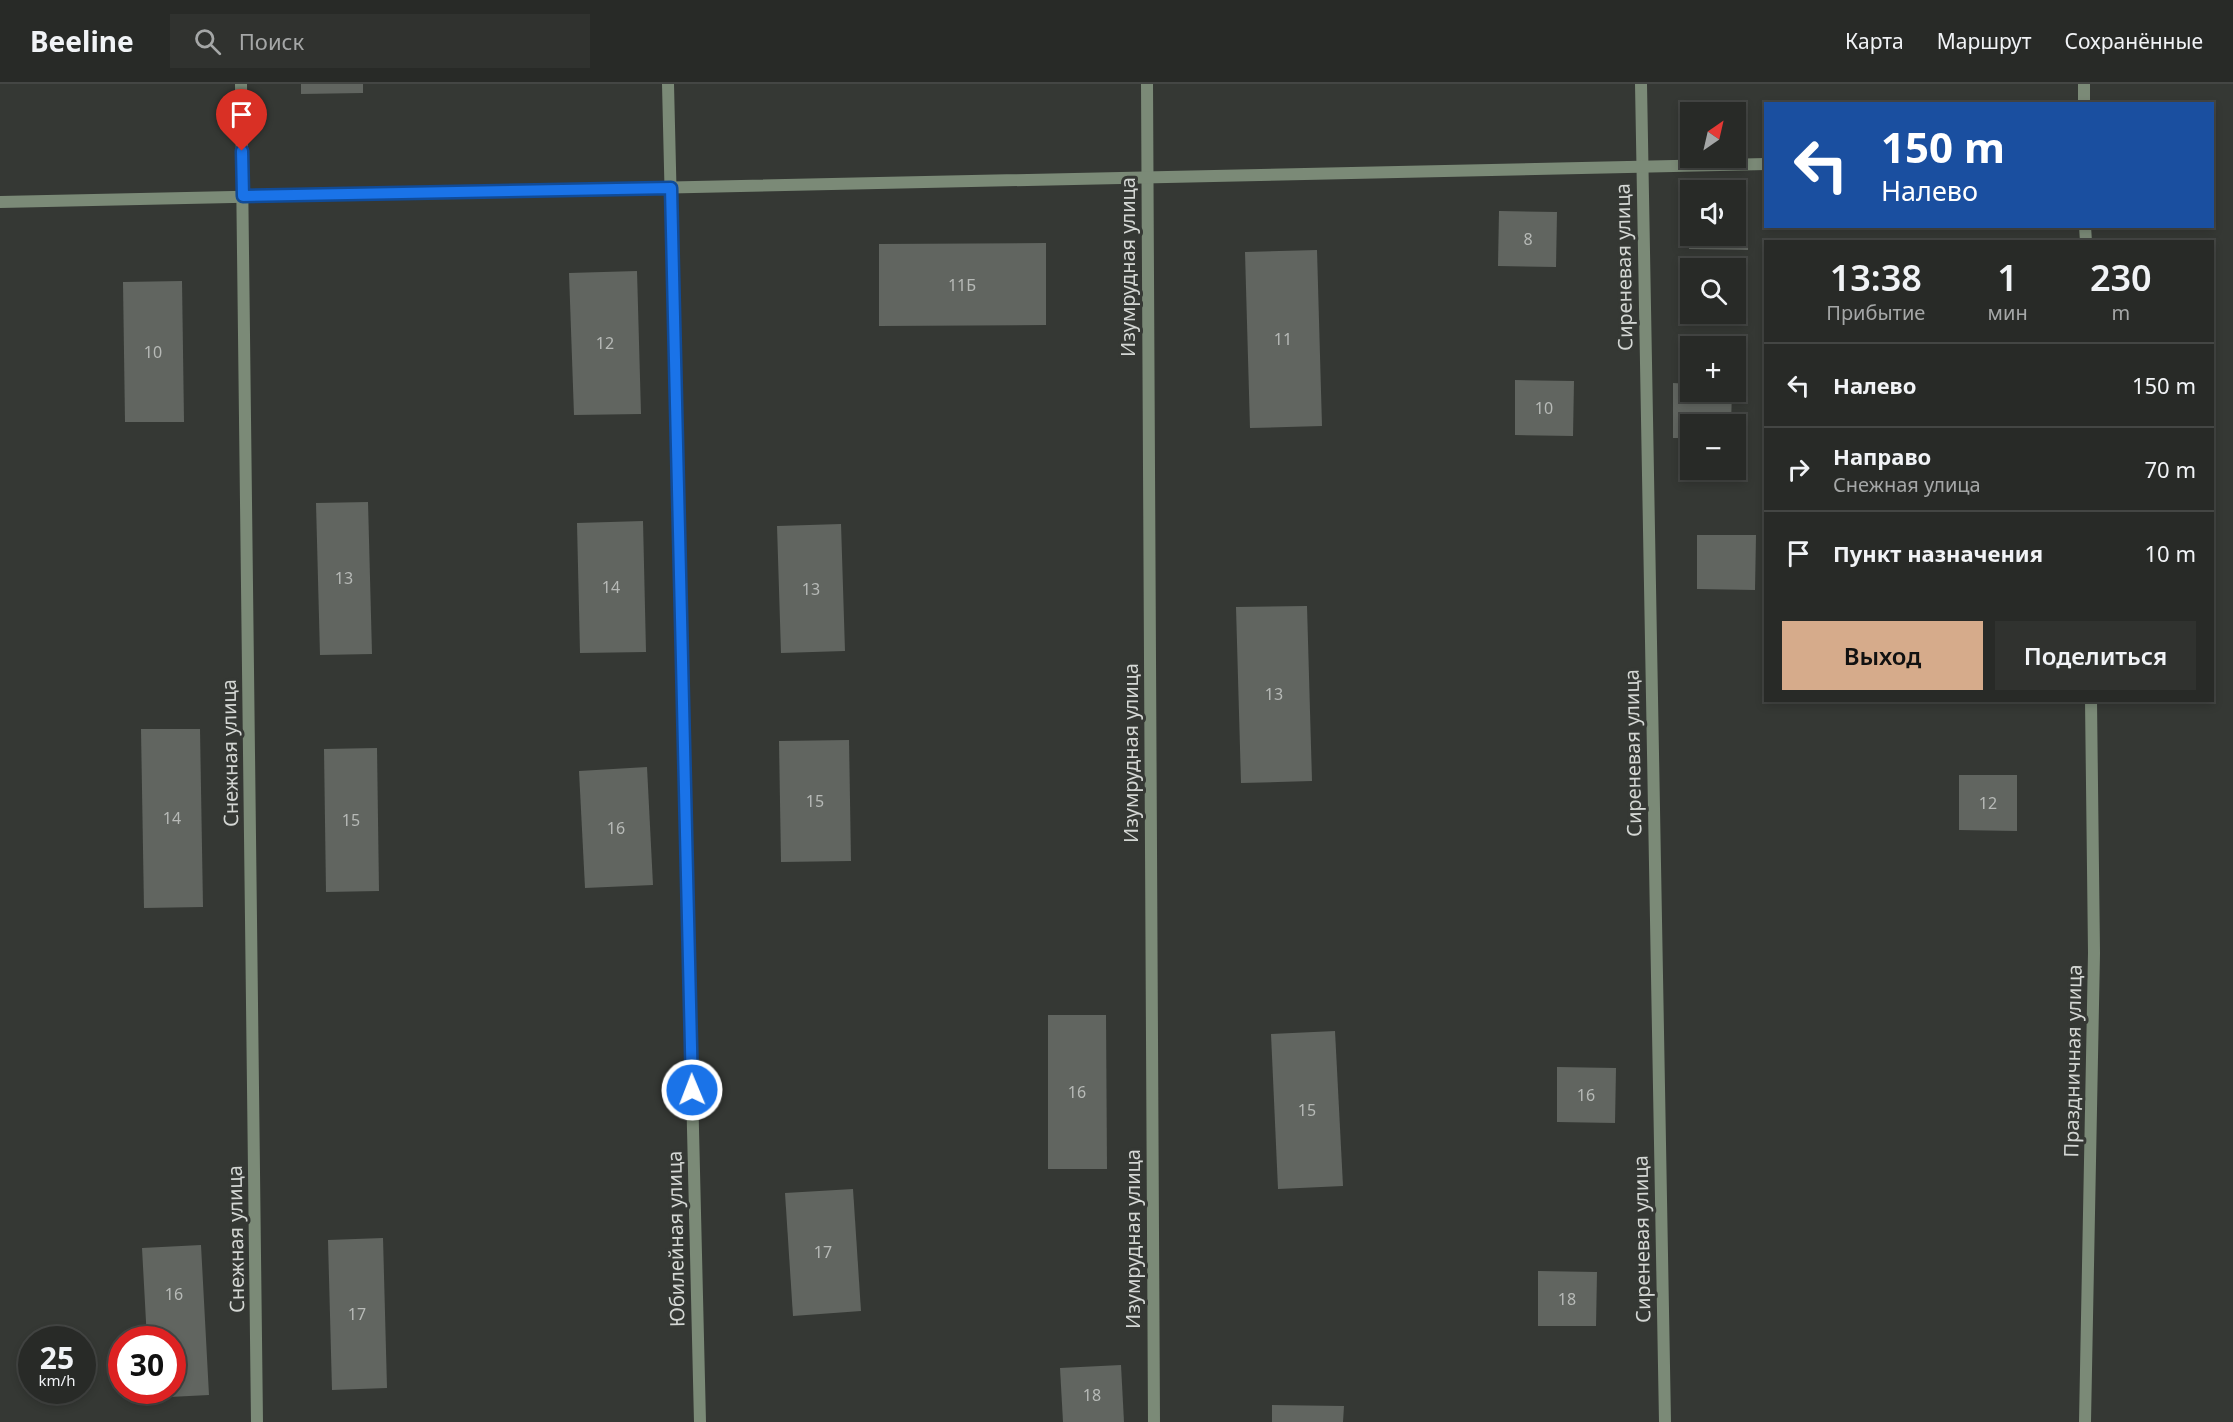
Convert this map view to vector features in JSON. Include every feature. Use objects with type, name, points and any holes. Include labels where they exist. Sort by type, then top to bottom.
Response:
[{"type":"street","name":"Снежная улица","points":[[241,84],[257,1422]]},
{"type":"street","name":"Юбилейная улица","points":[[669,84],[700,1422]]},
{"type":"street","name":"Изумрудная улица","points":[[1147,84],[1154,1422]]},
{"type":"street","name":"Сиреневая улица","points":[[1641,84],[1665,1422]]},
{"type":"street","points":[[2084,84],[2084,102]]},
{"type":"street","points":[[0,202],[1764,164]]},
{"type":"street","name":"Праздничная улица","points":[[2085,1422],[2094,953],[2091,702]]},
{"type":"building","points":[[301,84],[363,84],[363,93],[301,94]]},
{"type":"building","points":[[1746,196],[1748,196],[1748,250],[1689,249],[1689,246],[1746,246]]},
{"type":"building","points":[[1499,211],[1557,212],[1556,267],[1498,266]]},
{"type":"building","points":[[1046,243],[1046,325],[879,326],[879,244]]},
{"type":"building","points":[[1317,250],[1322,426],[1250,428],[1245,252]]},
{"type":"building","points":[[637,271],[641,414],[574,415],[569,273]]},
{"type":"building","points":[[182,281],[184,422],[125,422],[123,282]]},
{"type":"building","points":[[1515,380],[1574,381],[1573,436],[1515,435]]},
{"type":"building","points":[[1673,383],[1680,383],[1680,402],[1732,402],[1731,414],[1680,414],[1680,438],[1673,438]]},
{"type":"building","points":[[368,502],[372,654],[320,655],[316,503]]},
{"type":"building","points":[[643,521],[646,652],[580,653],[577,523]]},
{"type":"building","points":[[841,524],[845,651],[781,653],[777,526]]},
{"type":"building","points":[[1697,535],[1756,535],[1755,590],[1697,589]]},
{"type":"building","points":[[1307,606],[1312,781],[1241,783],[1236,607]]},
{"type":"building","points":[[141,729],[200,729],[203,907],[144,908]]},
{"type":"building","points":[[849,740],[851,861],[781,862],[779,741]]},
{"type":"building","points":[[377,748],[379,891],[326,892],[324,749]]},
{"type":"building","points":[[647,767],[653,885],[585,888],[579,771]]},
{"type":"building","points":[[1959,775],[2017,775],[2017,831],[1959,830]]},
{"type":"building","points":[[1048,1015],[1106,1015],[1107,1169],[1048,1169]]},
{"type":"building","points":[[1335,1031],[1343,1186],[1278,1189],[1271,1034]]},
{"type":"building","points":[[1557,1067],[1616,1068],[1615,1123],[1557,1122]]},
{"type":"building","points":[[853,1189],[861,1311],[793,1316],[785,1193]]},
{"type":"building","points":[[383,1238],[387,1388],[332,1390],[328,1240]]},
{"type":"building","points":[[201,1245],[209,1395],[186,1396],[186,1326],[146,1326],[142,1248]]},
{"type":"building","points":[[1538,1271],[1597,1272],[1596,1326],[1538,1326]]},
{"type":"building","points":[[1121,1365],[1124,1422],[1063,1422],[1060,1368]]},
{"type":"building","points":[[1272,1405],[1344,1406],[1343,1422],[1272,1422]]},
{"type":"route","points":[[242,151],[243,196],[671,188],[692,1090]]}]
